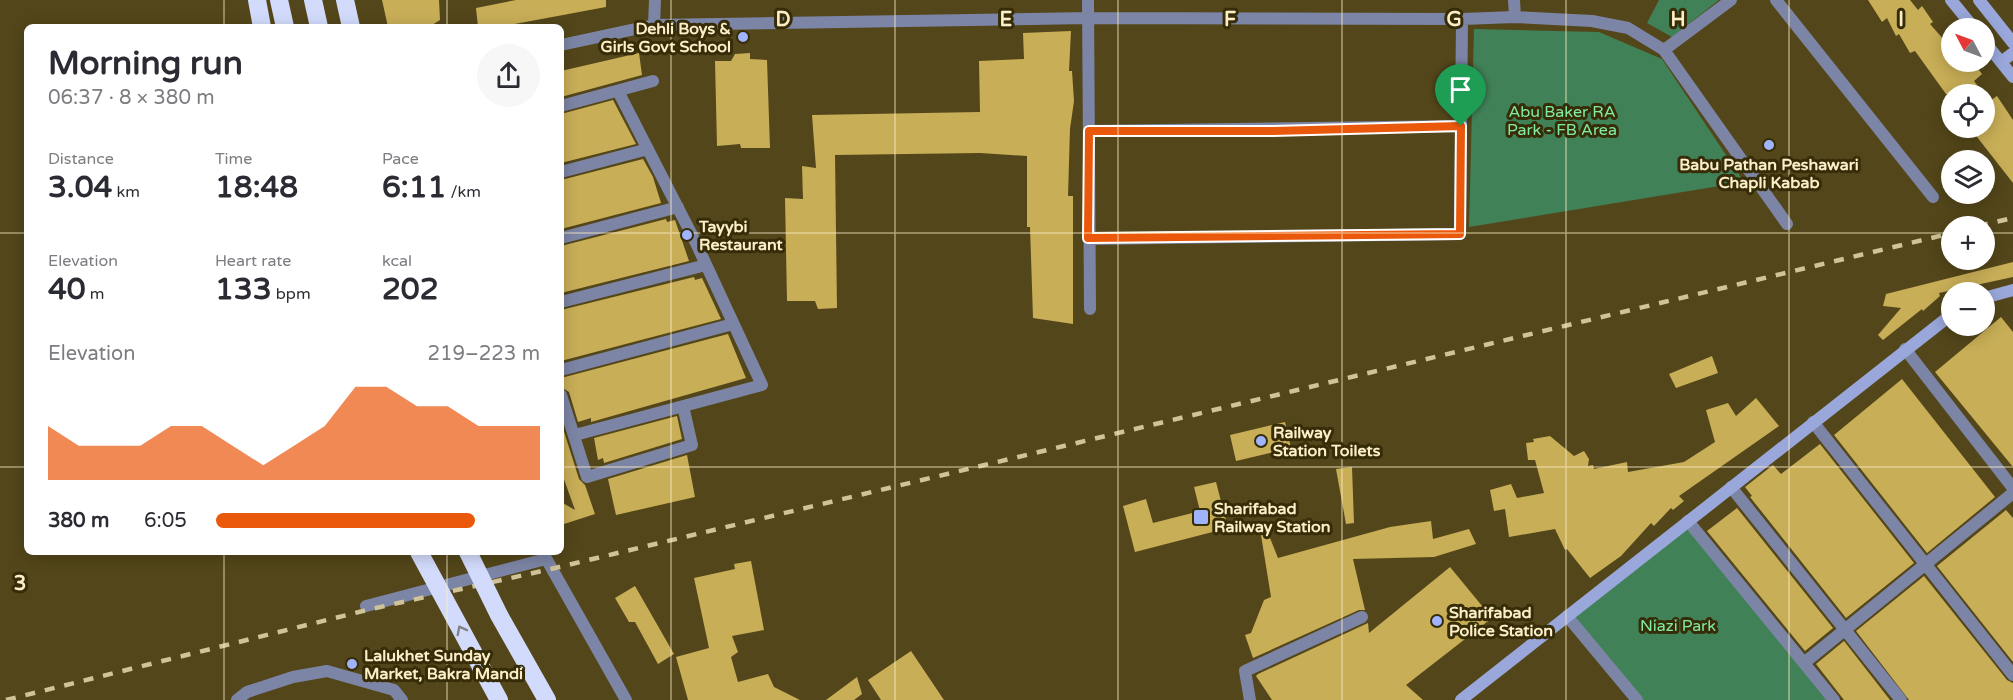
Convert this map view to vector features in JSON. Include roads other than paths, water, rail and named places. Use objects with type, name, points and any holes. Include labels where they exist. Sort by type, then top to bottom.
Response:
[{"type":"highway","points":[[257,0],[261,24]]},
{"type":"highway","points":[[279,0],[284,24]]},
{"type":"highway","points":[[313,0],[318,24]]},
{"type":"highway","points":[[345,0],[350,24]]},
{"type":"highway","points":[[421,555],[499,700]]},
{"type":"highway","points":[[470,555],[547,698]]},
{"type":"street","points":[[654,25],[655,0]]},
{"type":"street","points":[[1088,0],[1090,309]]},
{"type":"street","points":[[1514,0],[1515,17]]},
{"type":"street","points":[[1664,50],[1731,0]]},
{"type":"street","points":[[1776,0],[1933,197]]},
{"type":"street","points":[[1951,0],[1966,18]]},
{"type":"street","points":[[1979,0],[2013,43]]},
{"type":"street","points":[[564,44],[654,25],[1088,18],[1462,19],[1515,17],[1592,21],[1628,28],[1664,50],[1787,224]]},
{"type":"street","points":[[1088,238],[1460,234],[1462,19]]},
{"type":"street","points":[[2001,62],[2013,53]]},
{"type":"street","points":[[1995,55],[2013,77]]},
{"type":"street","points":[[564,105],[653,81]]},
{"type":"street","points":[[575,435],[762,385],[678,207],[618,91]]},
{"type":"street","points":[[1089,131],[1273,131],[1461,126]]},
{"type":"street","points":[[564,171],[648,149]]},
{"type":"street","points":[[564,237],[678,207]]},
{"type":"street","points":[[564,301],[706,265]]},
{"type":"street","points":[[1995,295],[2012,291]]},
{"type":"street","points":[[1461,700],[1941,322]]},
{"type":"street","points":[[564,369],[733,324]]},
{"type":"street","points":[[1905,349],[2013,488]]},
{"type":"street","points":[[564,404],[587,477],[692,445],[683,406]]},
{"type":"street","points":[[1813,422],[2013,675]]},
{"type":"street","points":[[1731,487],[1900,700]]},
{"type":"street","points":[[1804,663],[2013,493]]},
{"type":"street","points":[[1688,521],[1834,700]]},
{"type":"street","points":[[366,606],[544,555],[626,700]]},
{"type":"street","points":[[1567,616],[1637,700]]},
{"type":"street","points":[[1250,700],[1245,671],[1362,617]]},
{"type":"street","points":[[237,700],[247,692],[293,677],[327,670],[394,690],[402,700]]},
{"type":"railway","points":[[1995,222],[2013,218]]},
{"type":"railway","points":[[6,700],[367,610],[551,569],[1941,236]]},
{"type":"place","name":"Dehli Boys & Girls Govt School","points":[[743,37]]},
{"type":"place","name":"Babu Pathan Peshawari Chapli Kabab","points":[[1769,145]]},
{"type":"place","name":"Tayybi Restaurant","points":[[687,235]]},
{"type":"place","name":"Railway Station Toilets","points":[[1261,441]]},
{"type":"place","name":"Sharifabad Railway Station","points":[[1201,517]]},
{"type":"place","name":"Sharifabad Police Station","points":[[1437,621]]},
{"type":"place","name":"Lalukhet Sunday Market, Bakra Mandi","points":[[352,664]]},
{"type":"park label","name":"Abu Baker RA Park - FB Area","points":[[1562,120]]},
{"type":"park label","name":"Niazi Park","points":[[1678,625]]}]
